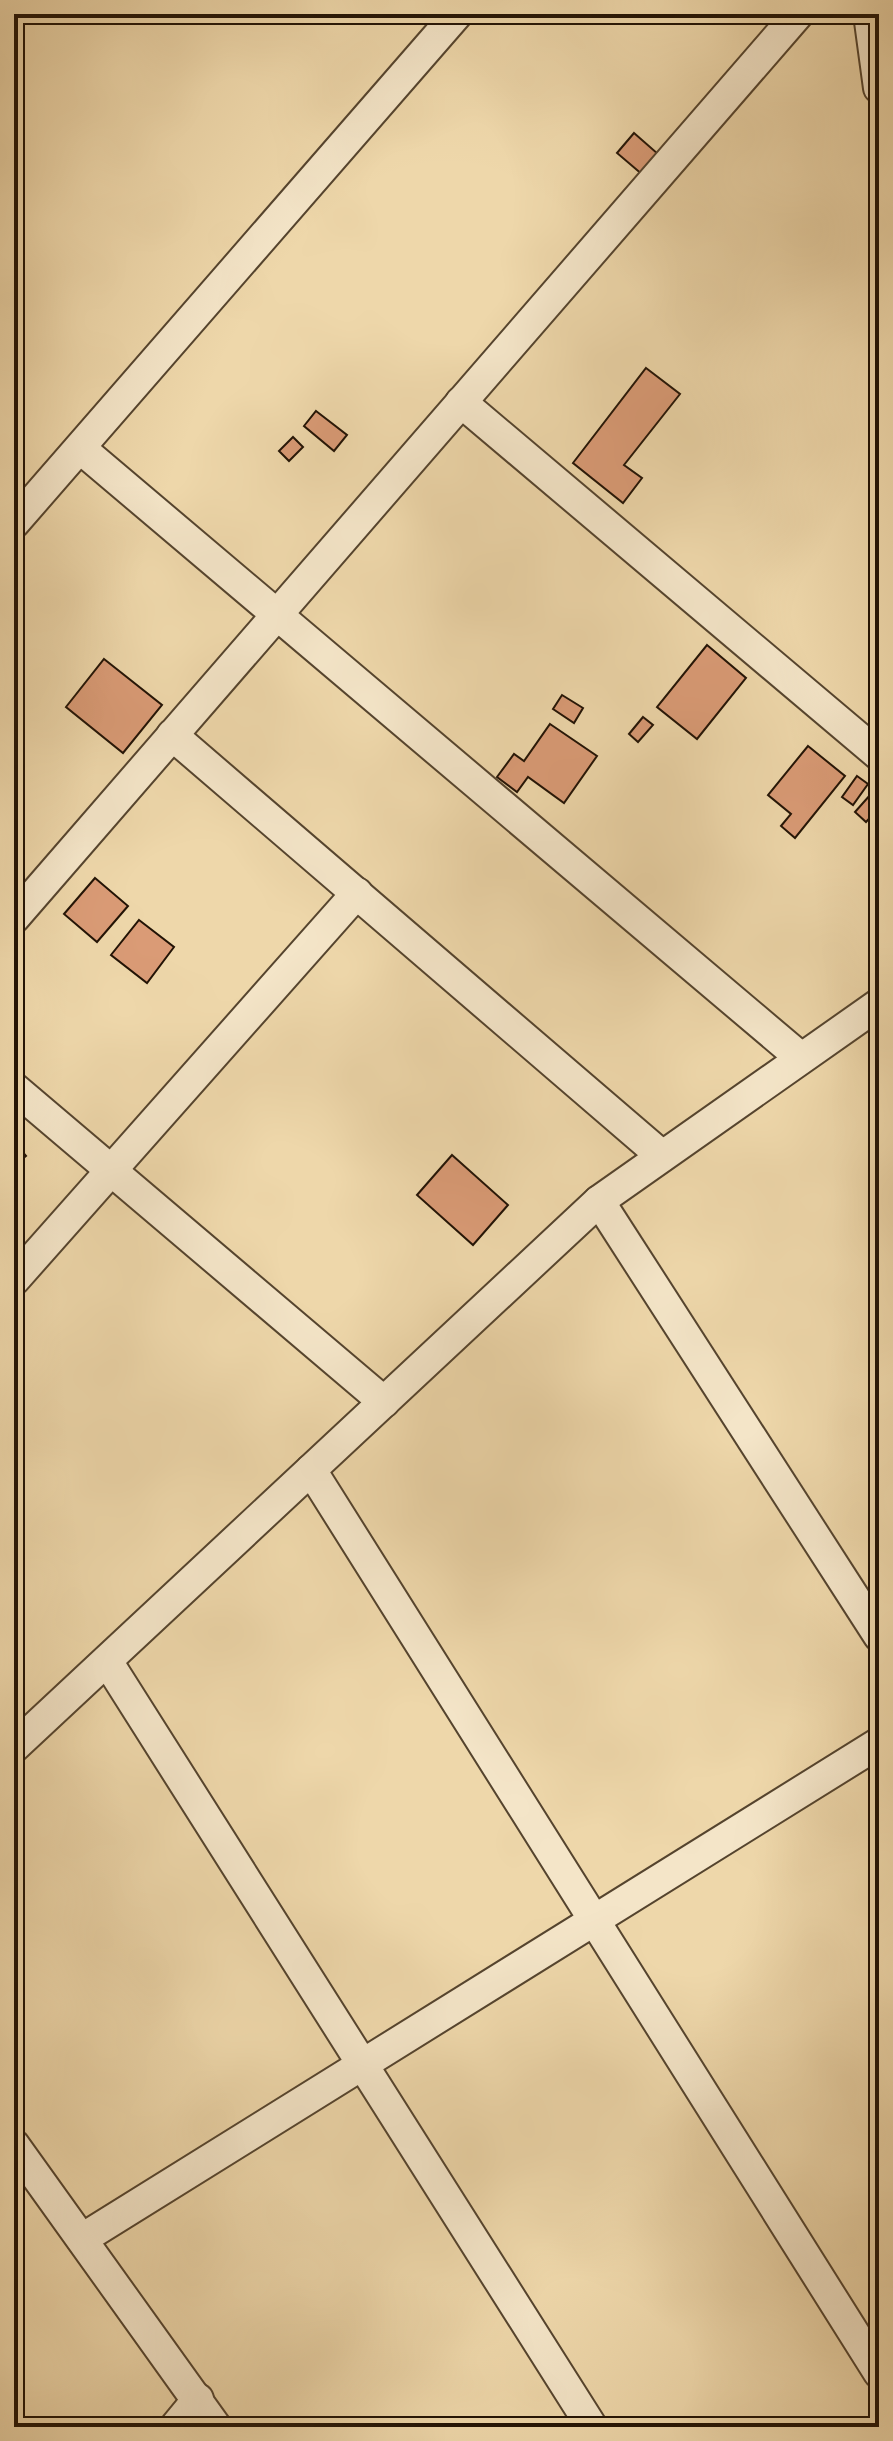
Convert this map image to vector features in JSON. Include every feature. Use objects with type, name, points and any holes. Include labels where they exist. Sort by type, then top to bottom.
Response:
[{"type":"street","points":[[14,523],[457,14]]},
{"type":"street","points":[[14,918],[798,14]]},
{"type":"street","points":[[869,14],[879,88]]},
{"type":"street","points":[[461,402],[879,755]]},
{"type":"street","points":[[80,448],[801,1058]]},
{"type":"street","points":[[172,735],[662,1156]]},
{"type":"street","points":[[14,1280],[357,893]]},
{"type":"street","points":[[14,1747],[599,1201],[879,1004]]},
{"type":"street","points":[[14,1088],[384,1402]]},
{"type":"street","points":[[599,1201],[879,1636]]},
{"type":"street","points":[[311,1470],[879,2373]]},
{"type":"street","points":[[107,1661],[592,2427]]},
{"type":"street","points":[[82,2239],[879,1743]]},
{"type":"street","points":[[14,2147],[216,2427]]},
{"type":"street","points":[[175,2427],[198,2399]]},
{"type":"building","points":[[634,133],[666,161],[650,181],[617,153]]},
{"type":"building","points":[[646,368],[680,394],[624,465],[642,478],[623,503],[573,463]]},
{"type":"building","points":[[316,411],[347,435],[334,451],[304,426]]},
{"type":"building","points":[[293,437],[303,447],[289,461],[279,451]]},
{"type":"building","points":[[707,645],[746,678],[697,739],[657,707]]},
{"type":"building","points":[[104,659],[162,705],[123,753],[66,707]]},
{"type":"building","points":[[562,695],[583,708],[574,723],[553,709]]},
{"type":"building","points":[[643,717],[653,725],[638,742],[629,734]]},
{"type":"building","points":[[550,724],[597,756],[564,803],[528,777],[517,792],[497,777],[514,754],[524,761]]},
{"type":"building","points":[[808,746],[845,776],[795,838],[781,826],[791,814],[768,795]]},
{"type":"building","points":[[857,776],[868,784],[853,805],[842,797]]},
{"type":"building","points":[[878,786],[879,808],[866,822],[855,812]]},
{"type":"building","points":[[95,878],[128,906],[97,942],[64,914]]},
{"type":"building","points":[[139,920],[174,947],[147,983],[111,955]]},
{"type":"building","points":[[14,1142],[26,1156],[14,1166]]},
{"type":"building","points":[[452,1155],[508,1205],[473,1245],[417,1195]]}]
